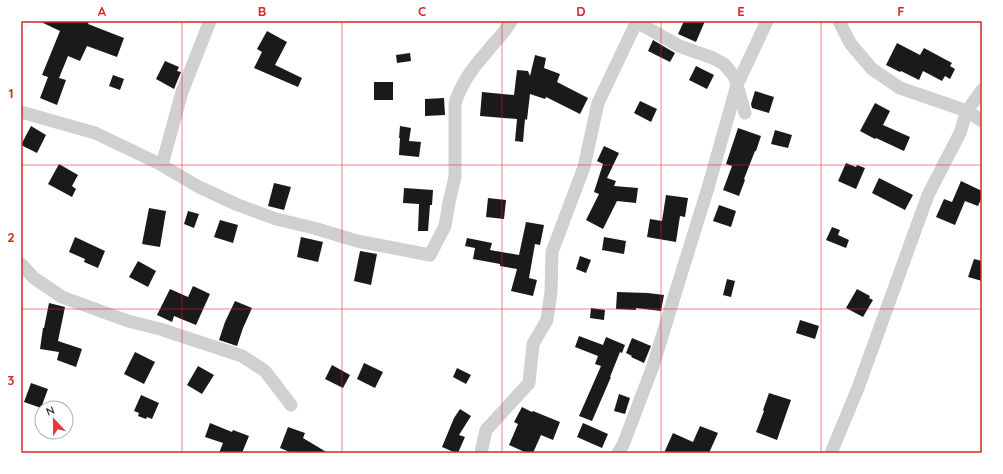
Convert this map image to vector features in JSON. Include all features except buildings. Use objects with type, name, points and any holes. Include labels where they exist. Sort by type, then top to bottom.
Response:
[{"type":"street","points":[[162,165],[182,92],[210,21]]},
{"type":"street","points":[[21,112],[95,134],[162,165],[198,187],[238,205],[276,219],[358,241],[430,255],[445,226],[455,177],[455,103],[458,92],[464,81],[511,21]]},
{"type":"street","points":[[618,453],[623,445],[653,366],[708,188],[737,85],[768,21]]},
{"type":"street","points":[[839,21],[850,43],[872,69],[900,88],[966,111],[982,120]]},
{"type":"street","points":[[481,453],[486,430],[529,383],[533,344],[547,320],[551,292],[552,252],[584,167],[598,102],[637,22],[679,46],[713,58],[724,64],[734,76],[745,113]]},
{"type":"street","points":[[831,453],[858,388],[928,195],[960,133],[966,111],[982,90]]},
{"type":"street","points":[[21,264],[34,278],[62,297],[128,321],[160,329],[242,356],[265,371],[291,405]]}]
